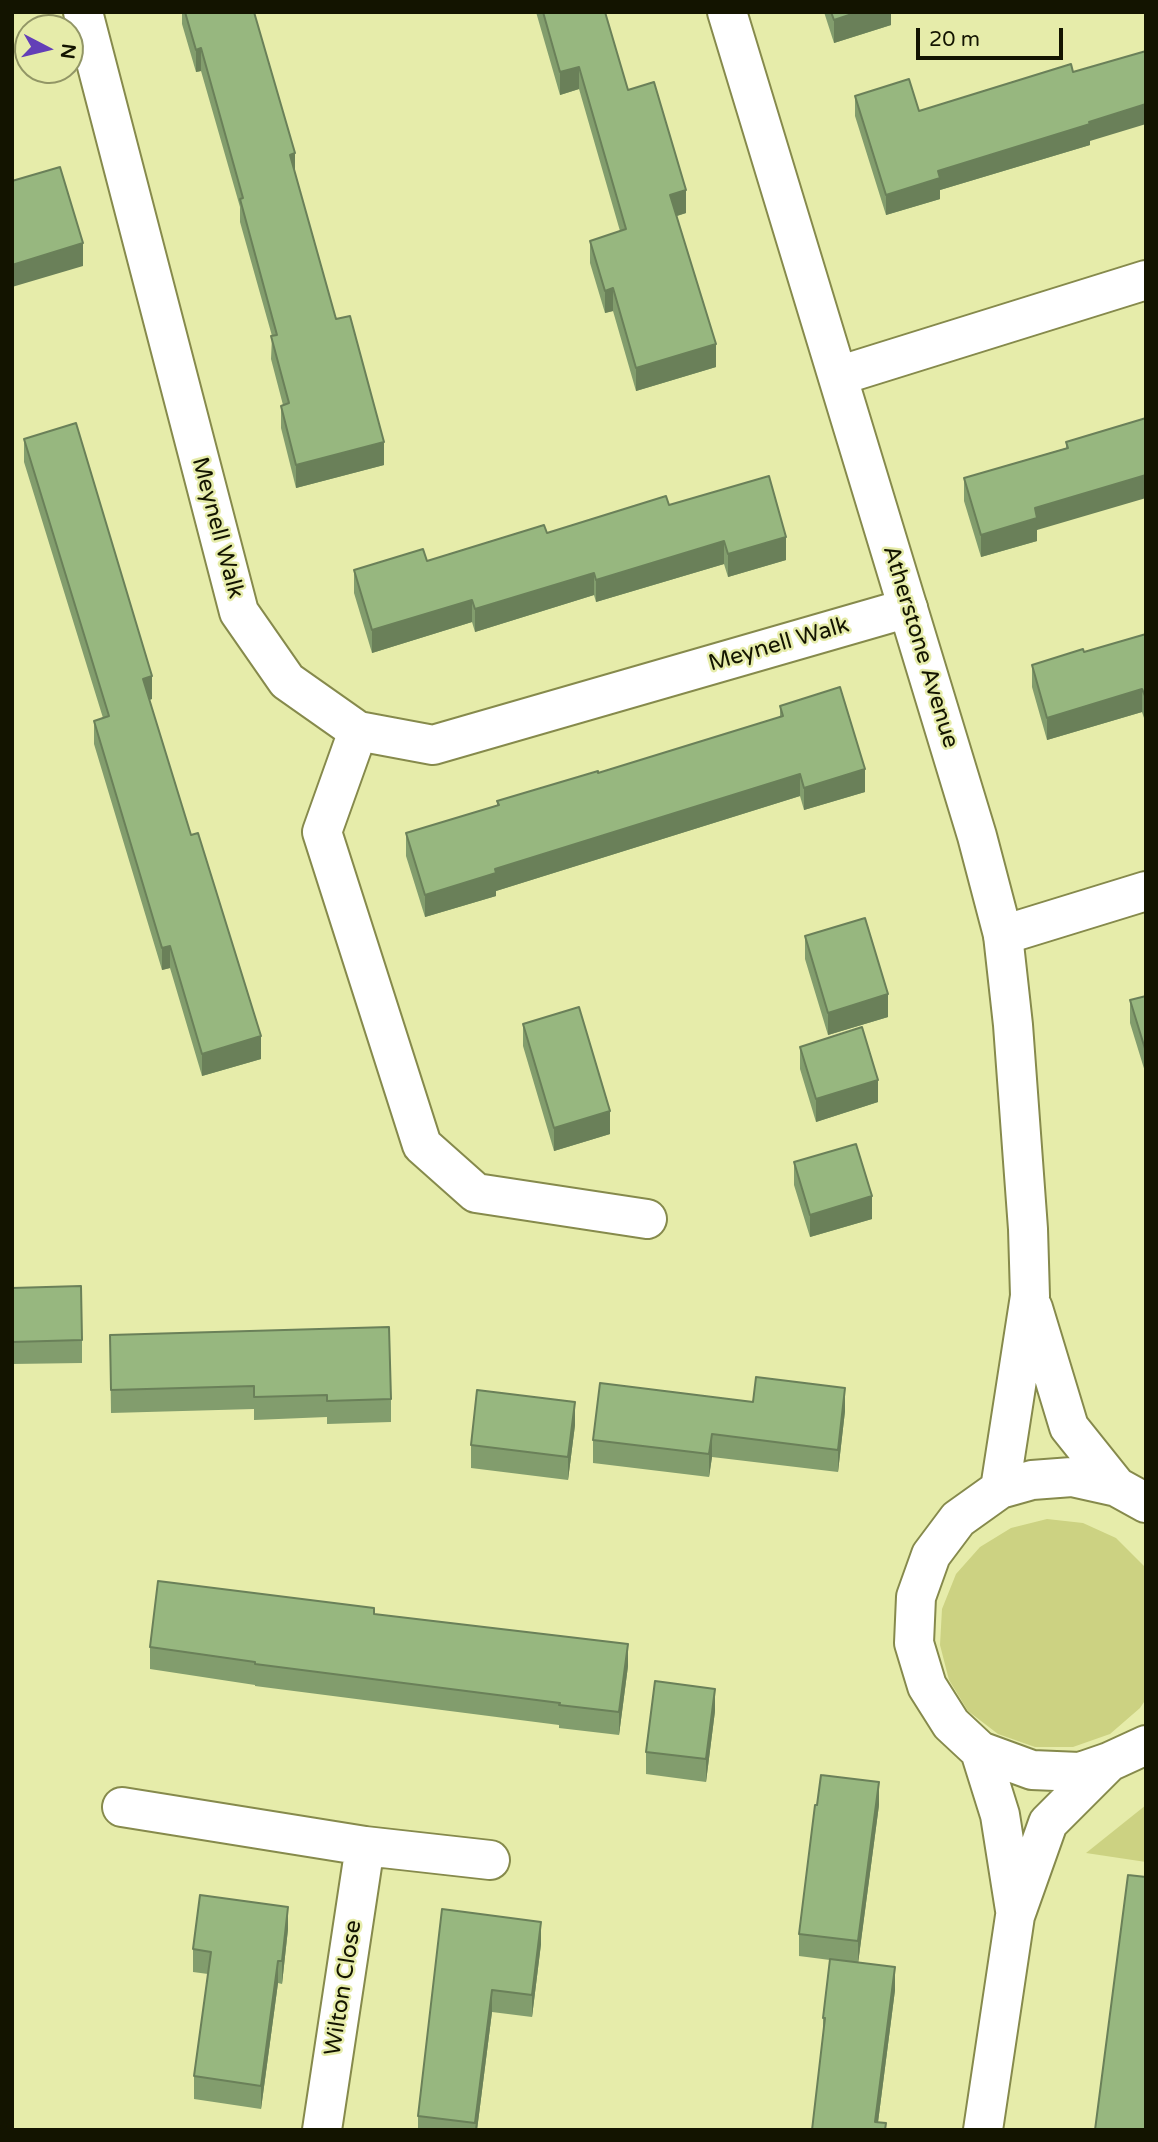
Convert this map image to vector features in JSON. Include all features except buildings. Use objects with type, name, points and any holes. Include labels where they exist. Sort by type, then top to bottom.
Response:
[{"type":"street","name":"Meynell Walk","points":[[83,12],[239,612],[287,681],[358,730],[433,745],[908,608]]},
{"type":"street","name":"Atherstone Avenue","points":[[727,12],[977,836],[1003,935],[1013,1026],[1028,1229],[1030,1296],[1000,1489]]},
{"type":"street","points":[[838,376],[1146,280]]},
{"type":"street","points":[[358,730],[322,832],[422,1145],[477,1192],[647,1219]]},
{"type":"street","points":[[1003,935],[1146,891]]},
{"type":"street","name":"Atherstone Avenue","points":[[1030,1296],[1069,1427],[1132,1495]]},
{"type":"street","points":[[1132,1495],[1072,1477],[1032,1480],[1000,1489],[958,1519],[931,1555],[916,1597],[914,1643],[927,1686],[951,1724],[980,1751],[1032,1770],[1080,1772],[1146,1745]]},
{"type":"street","points":[[980,1751],[1000,1815],[1016,1916]]},
{"type":"street","points":[[983,2130],[1016,1916],[1048,1823],[1109,1762]]},
{"type":"street","points":[[122,1807],[365,1846],[490,1860]]},
{"type":"street","name":"Wilton Close","points":[[322,2130],[365,1846]]},
{"type":"green space","points":[[1047,1519],[1083,1523],[1116,1538],[1146,1568],[1146,1699],[1140,1708],[1110,1734],[1073,1747],[1035,1747],[998,1734],[968,1711],[949,1680],[940,1645],[942,1609],[956,1574],[980,1547],[1011,1528]]},
{"type":"green space","points":[[1146,1805],[1146,1862],[1086,1853]]}]
